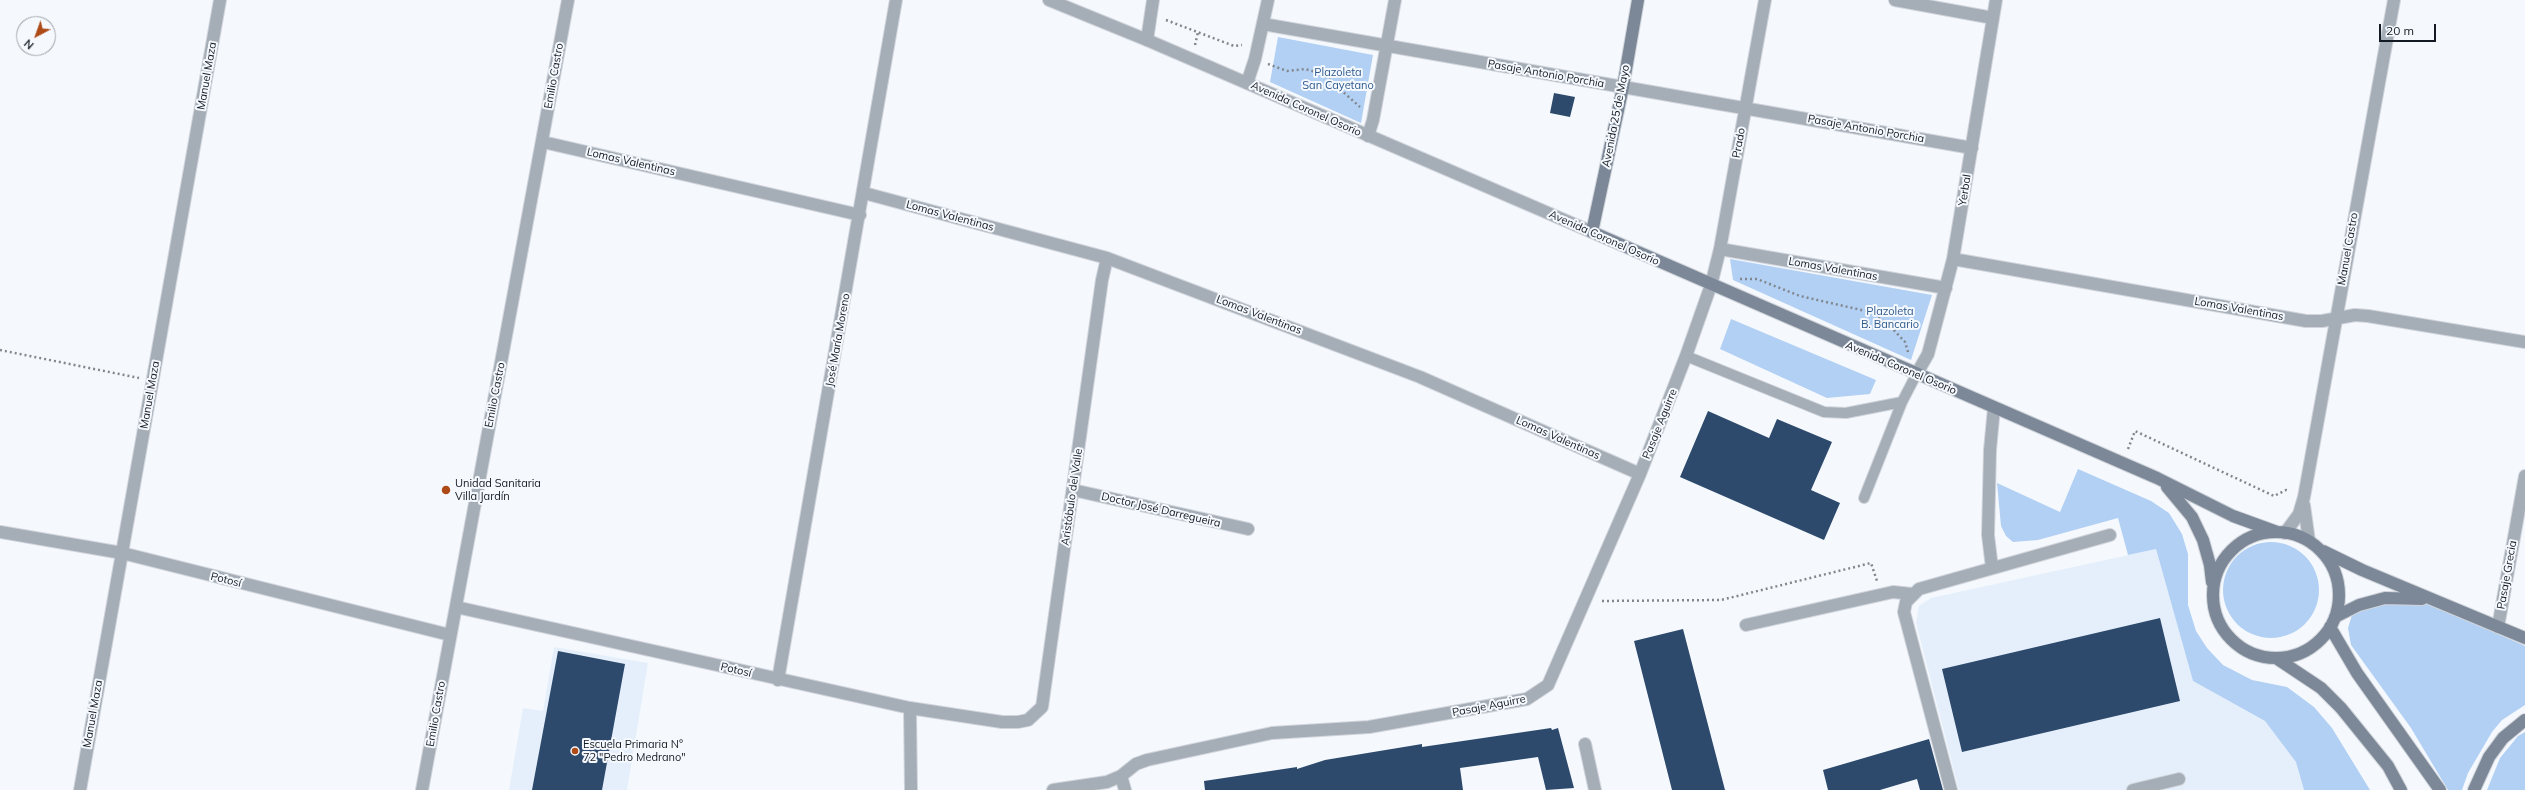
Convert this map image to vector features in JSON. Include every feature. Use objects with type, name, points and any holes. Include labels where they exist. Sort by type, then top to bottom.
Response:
[{"type":"main road","name":"Avenida 25 de Mayo","points":[[1592,232],[1623,87],[1638,0]]},
{"type":"main road","name":"Avenida Coronel Osorio","points":[[1592,232],[1916,375],[2157,478],[2233,516],[2281,532]]},
{"type":"main road","name":"Avenida Coronel Osorio","points":[[2157,478],[2176,496],[2192,517],[2203,540],[2210,565],[2212,591]]},
{"type":"main road","points":[[2440,602],[2412,597],[2385,598],[2359,605],[2333,622],[2320,640],[2308,650],[2293,656],[2276,658],[2259,656],[2243,650],[2230,638],[2219,624],[2214,608],[2212,591],[2216,572],[2223,561],[2240,542],[2257,534],[2281,532],[2313,544],[2362,570],[2440,602],[2498,626],[2525,638]]},
{"type":"main road","points":[[2313,544],[2329,562],[2337,580],[2339,598],[2333,622],[2357,673],[2440,790]]},
{"type":"main road","points":[[2276,658],[2321,688],[2342,708],[2388,766],[2401,790]]},
{"type":"main road","points":[[2474,790],[2489,757],[2503,738],[2525,720]]},
{"type":"street","name":"Manuel Maza","points":[[80,790],[220,0]]},
{"type":"street","name":"Emilio Castro","points":[[422,790],[543,142],[568,0]]},
{"type":"street","name":"José María Moreno","points":[[778,680],[860,216],[896,0]]},
{"type":"street","name":"Avenida Coronel Osorio","points":[[1049,0],[1147,40],[1592,232]]},
{"type":"street","points":[[1147,40],[1153,0]]},
{"type":"street","points":[[1247,83],[1256,59],[1268,0]]},
{"type":"street","points":[[1368,136],[1373,120],[1395,0]]},
{"type":"street","name":"Prado","points":[[1715,286],[1720,249],[1765,0]]},
{"type":"street","points":[[1895,0],[1993,18]]},
{"type":"street","name":"Yerbal","points":[[1916,375],[1928,354],[1953,259],[1996,0]]},
{"type":"street","name":"Manuel Castro","points":[[2281,532],[2299,514],[2304,497],[2335,319],[2394,0]]},
{"type":"street","name":"Pasaje Antonio Porchia","points":[[1263,24],[1745,107],[1972,148]]},
{"type":"street","name":"Lomas Valentinas","points":[[543,142],[860,216]]},
{"type":"street","name":"Lomas Valentinas","points":[[864,192],[1107,258],[1407,371],[1640,474]]},
{"type":"street","name":"Lomas Valentinas","points":[[1720,249],[1946,288]]},
{"type":"street","name":"Aristóbulo del Valle","points":[[1018,722],[1032,717],[1042,707],[1102,280],[1107,258]]},
{"type":"street","name":"Lomas Valentinas","points":[[1953,259],[2306,321],[2335,319],[2355,314],[2525,342]]},
{"type":"street","name":"Pasaje Aguirre","points":[[1053,790],[1107,782],[1121,776],[1136,764],[1147,760],[1272,733],[1369,727],[1527,699],[1548,685],[1640,474],[1715,286]]},
{"type":"street","points":[[1992,568],[1988,535],[1990,450],[1994,408]]},
{"type":"street","name":"Pasaje Grecia","points":[[2498,626],[2525,476]]},
{"type":"street","name":"Doctor José Darregueira","points":[[1073,490],[1248,529]]},
{"type":"street","name":"Manuel Castro","points":[[2304,497],[2313,544]]},
{"type":"street","name":"Potosí","points":[[0,532],[122,554],[450,636]]},
{"type":"street","points":[[1951,790],[1904,612],[1912,594],[1918,589],[2110,535]]},
{"type":"street","points":[[1746,625],[1882,594],[1893,592],[1912,594]]},
{"type":"street","name":"Potosí","points":[[456,607],[778,680],[910,708],[1002,722],[1018,722]]},
{"type":"street","points":[[910,708],[911,790]]},
{"type":"street","points":[[1585,744],[1595,790]]},
{"type":"street","points":[[1121,776],[1125,790]]},
{"type":"street","points":[[2133,790],[2179,779]]},
{"type":"lane","points":[[1686,356],[1824,412],[1846,413],[1902,402]]},
{"type":"lane","points":[[1864,498],[1902,402],[1916,375]]},
{"type":"path","points":[[1151,14],[1234,46],[1259,44]]},
{"type":"path","points":[[1256,59],[1287,71],[1305,69],[1323,74],[1332,80],[1373,120]]},
{"type":"path","points":[[1715,286],[1740,278],[1757,279],[1800,296],[1857,307],[1870,312],[1880,317],[1905,342],[1916,375]]},
{"type":"path","points":[[0,350],[152,381]]},
{"type":"path","points":[[2122,463],[2135,431],[2274,496],[2286,490],[2304,497]]},
{"type":"path","points":[[1585,601],[1721,600],[1871,563],[1882,594]]},
{"type":"shaded area","points":[[2156,549],[2193,681],[2265,721],[2297,762],[2304,790],[1959,790],[1916,623],[1919,606],[1931,598]]},
{"type":"shaded area","name":"Escuela Primaria N° 72 \"Pedro Medrano\"","points":[[554,647],[648,663],[627,790],[509,790],[523,708],[543,711]]},
{"type":"green space","name":"Plazoleta San Cayetano","points":[[1278,37],[1373,55],[1361,123],[1270,82]]},
{"type":"green space","name":"Plazoleta B. Bancario","points":[[1730,259],[1932,295],[1911,360],[1733,280]]},
{"type":"green space","points":[[1731,319],[1876,380],[1870,394],[1827,398],[1720,349]]},
{"type":"green space","points":[[2078,469],[2151,501],[2169,513],[2182,534],[2188,554],[2188,605],[2196,631],[2207,648],[2223,665],[2252,680],[2287,687],[2314,707],[2332,728],[2370,790],[2304,790],[2296,762],[2265,721],[2193,681],[2156,549],[2128,555],[2118,518],[2038,540],[2013,542],[2006,536],[2001,526],[1997,483],[2060,512]]},
{"type":"green space","points":[[2271,542],[2289,546],[2298,550],[2305,556],[2311,563],[2315,572],[2319,590],[2315,608],[2311,617],[2305,624],[2298,630],[2289,634],[2271,638],[2253,634],[2244,630],[2237,624],[2231,617],[2227,608],[2223,590],[2227,572],[2231,563],[2237,556],[2244,550],[2253,546]]},
{"type":"green space","points":[[2384,601],[2422,602],[2447,611],[2525,646],[2525,705],[2502,720],[2492,732],[2468,773],[2462,790],[2448,790],[2411,728],[2351,645],[2348,628],[2352,615]]},
{"type":"green space","points":[[2525,732],[2525,790],[2487,790],[2500,758],[2518,736]]},
{"type":"building","points":[[1554,93],[1575,97],[1570,117],[1550,113]]},
{"type":"building","points":[[1708,411],[1769,438],[1777,419],[1832,442],[1811,490],[1840,503],[1824,540],[1680,477]]},
{"type":"building","points":[[2160,618],[2180,701],[1962,752],[1942,669]]},
{"type":"building","points":[[1683,629],[1725,790],[1672,790],[1634,641]]},
{"type":"building","name":"Escuela Primaria N° 72 \"Pedro Medrano\"","points":[[558,651],[625,664],[602,790],[532,790]]},
{"type":"building","points":[[1551,728],[1552,730],[1558,728],[1574,788],[1546,790],[1538,757],[1460,768],[1463,790],[1205,790],[1204,781],[1297,767],[1297,769],[1325,760],[1422,744],[1422,747]]},
{"type":"building","points":[[1929,739],[1943,790],[1920,790],[1917,779],[1880,790],[1828,790],[1823,770]]},
{"type":"place","name":"Unidad Sanitaria Villa Jardín","points":[[446,490]]},
{"type":"place","name":"Escuela Primaria N° 72 \"Pedro Medrano\"","points":[[575,751]]}]
